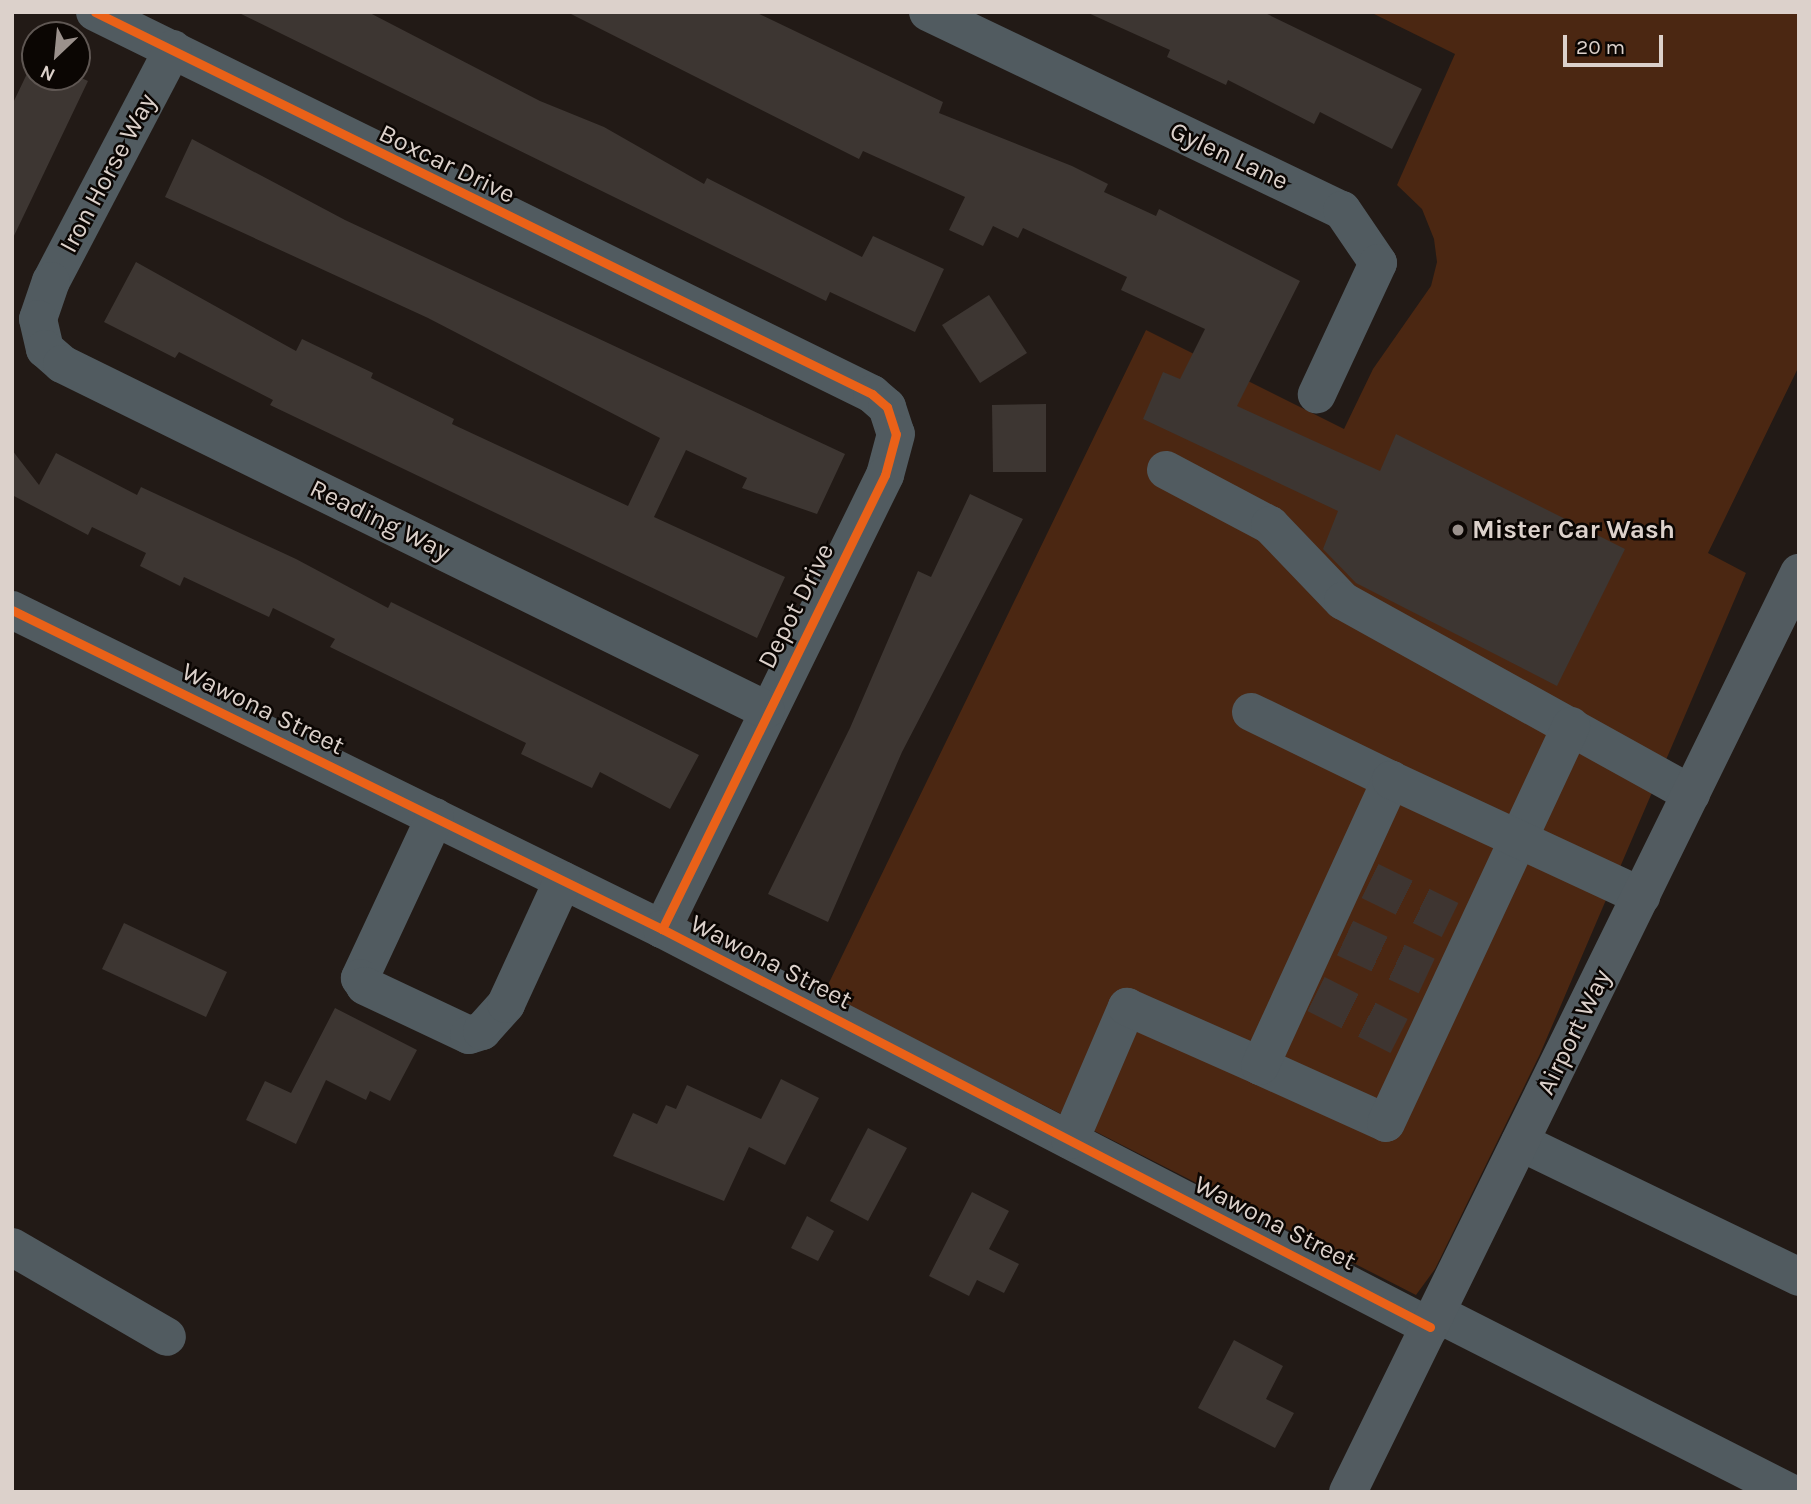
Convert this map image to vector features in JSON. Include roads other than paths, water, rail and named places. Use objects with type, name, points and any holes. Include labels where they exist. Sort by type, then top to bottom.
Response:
[{"type":"main road","name":"Airport Way","points":[[1348,1492],[1690,794],[1795,589]]},
{"type":"street","name":"Boxcar Drive","points":[[94,12],[782,350]]},
{"type":"street","name":"Gylen Lane","points":[[928,12],[1342,209],[1378,263],[1317,394]]},
{"type":"street","name":"Iron Horse Way","points":[[46,297],[173,49]]},
{"type":"street","name":"Reading Way","points":[[46,297],[38,319],[45,349],[62,364],[766,710]]},
{"type":"street","name":"Depot Drive","points":[[662,929],[766,710],[857,535],[885,475],[896,434],[887,407],[872,394],[782,350]]},
{"type":"street","points":[[1166,470],[1270,524],[1343,601],[1690,794]]},
{"type":"street","name":"Wawona Street","points":[[12,610],[662,929],[1070,1140],[1789,1492]]},
{"type":"street","points":[[1251,712],[1640,896]]},
{"type":"street","points":[[1070,1140],[1127,1007],[1387,1123],[1411,1041],[1462,926],[1515,838],[1571,726]]},
{"type":"street","points":[[1260,1066],[1306,990],[1360,878],[1391,780]]},
{"type":"street","points":[[435,817],[360,978],[365,986],[469,1035],[482,1031],[506,1004],[563,880]]},
{"type":"street","points":[[1520,1142],[1799,1276]]},
{"type":"street","points":[[12,1247],[167,1337]]},
{"type":"tunnel","points":[[1370,881],[1450,920]]},
{"type":"tunnel","points":[[1345,938],[1427,976]]},
{"type":"tunnel","points":[[1316,994],[1399,1036]]},
{"type":"place","name":"Mister Car Wash","points":[[1458,530]]}]
